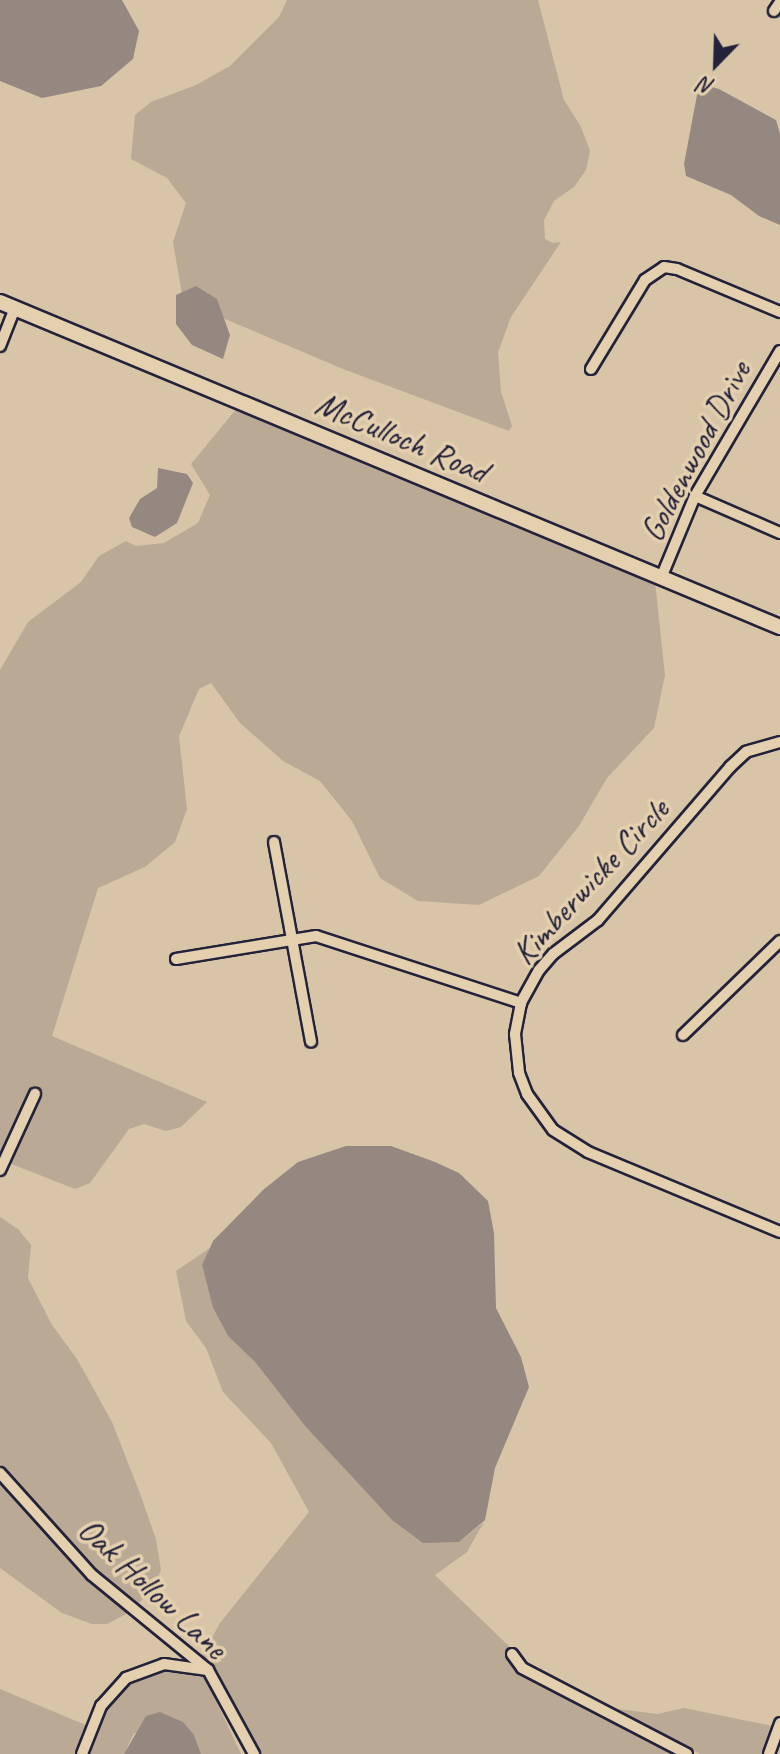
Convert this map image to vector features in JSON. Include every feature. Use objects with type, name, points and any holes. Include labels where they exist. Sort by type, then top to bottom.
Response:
[{"type":"street","points":[[591,369],[645,280],[664,267],[677,269],[780,312]]},
{"type":"street","name":"McCulloch Road","points":[[0,302],[780,627]]},
{"type":"street","points":[[0,346],[15,308]]},
{"type":"street","name":"Goldenwood Drive","points":[[661,578],[695,496],[780,351]]},
{"type":"street","points":[[695,496],[780,533]]},
{"type":"street","name":"Kimberwicke Circle","points":[[780,742],[746,752],[730,767],[598,920],[546,962],[521,1003],[515,1034],[519,1073],[538,1113],[553,1130],[588,1152],[780,1232]]},
{"type":"street","points":[[274,842],[311,1042]]},
{"type":"street","points":[[176,959],[316,936],[336,939],[521,1003]]},
{"type":"street","points":[[683,1035],[780,941]]},
{"type":"street","points":[[0,1170],[35,1094]]},
{"type":"street","name":"Oak Hollow Lane","points":[[0,1473],[92,1575],[208,1670],[254,1754]]},
{"type":"street","points":[[512,1654],[522,1668],[687,1754]]},
{"type":"street","points":[[82,1754],[101,1706],[126,1678],[164,1664],[208,1670]]},
{"type":"street","points":[[769,1754],[780,1723]]},
{"type":"shaded area","points":[[0,0],[122,0],[139,31],[133,59],[101,86],[42,98],[0,81]]},
{"type":"shaded area","points":[[287,0],[538,0],[564,100],[581,127],[590,151],[586,170],[574,187],[554,201],[544,220],[545,239],[553,243],[561,242],[511,317],[498,352],[501,392],[512,426],[509,431],[343,369],[211,313],[182,294],[173,242],[186,203],[167,178],[131,159],[135,115],[151,102],[196,85],[230,66],[279,17]]},
{"type":"shaded area","points":[[704,85],[719,89],[776,120],[780,134],[780,225],[759,216],[731,195],[686,176],[684,164],[697,95]]},
{"type":"shaded area","points":[[196,286],[217,299],[230,335],[223,359],[192,345],[176,324],[176,295]]},
{"type":"shaded area","points":[[238,407],[655,582],[665,675],[654,728],[607,778],[579,826],[539,876],[479,905],[418,901],[380,878],[352,821],[320,781],[283,761],[240,723],[211,683],[199,689],[179,736],[187,809],[175,842],[145,867],[98,888],[52,1036],[207,1102],[181,1127],[166,1131],[144,1124],[129,1129],[90,1183],[75,1189],[9,1163],[43,1091],[33,1086],[0,1157],[0,670],[28,622],[81,582],[99,556],[126,541],[136,546],[164,543],[198,523],[210,495],[191,464]]},
{"type":"shaded area","points":[[158,468],[187,474],[193,483],[177,523],[155,537],[132,527],[129,518],[140,499],[157,488]]},
{"type":"shaded area","points":[[346,1146],[391,1146],[435,1162],[459,1173],[488,1201],[494,1233],[496,1308],[521,1357],[529,1387],[495,1468],[485,1520],[459,1542],[423,1543],[392,1520],[305,1426],[255,1362],[228,1336],[213,1308],[202,1265],[213,1241],[263,1190],[298,1162]]},
{"type":"shaded area","points":[[0,1217],[18,1229],[31,1245],[28,1278],[52,1325],[77,1359],[112,1422],[139,1491],[156,1539],[161,1570],[152,1590],[139,1603],[96,1570],[46,1519],[0,1464]]},
{"type":"shaded area","points":[[210,1248],[202,1265],[213,1308],[228,1336],[255,1362],[305,1426],[392,1520],[459,1542],[484,1522],[467,1552],[435,1575],[511,1648],[505,1654],[518,1672],[674,1754],[261,1754],[214,1665],[202,1656],[220,1623],[309,1512],[271,1443],[223,1392],[206,1348],[186,1321],[176,1271]]},
{"type":"shaded area","points":[[0,1482],[89,1580],[130,1612],[107,1624],[92,1624],[62,1613],[0,1568]]},
{"type":"shaded area","points":[[164,1670],[204,1675],[241,1754],[201,1754],[194,1735],[134,1733],[124,1754],[88,1754],[106,1710],[129,1683]]},
{"type":"shaded area","points":[[0,1689],[88,1726],[77,1754],[0,1754]]},
{"type":"shaded area","points":[[611,1708],[657,1714],[684,1708],[773,1726],[763,1754],[700,1754]]},
{"type":"shaded area","points":[[160,1712],[183,1722],[194,1735],[201,1754],[124,1754],[146,1716]]}]
